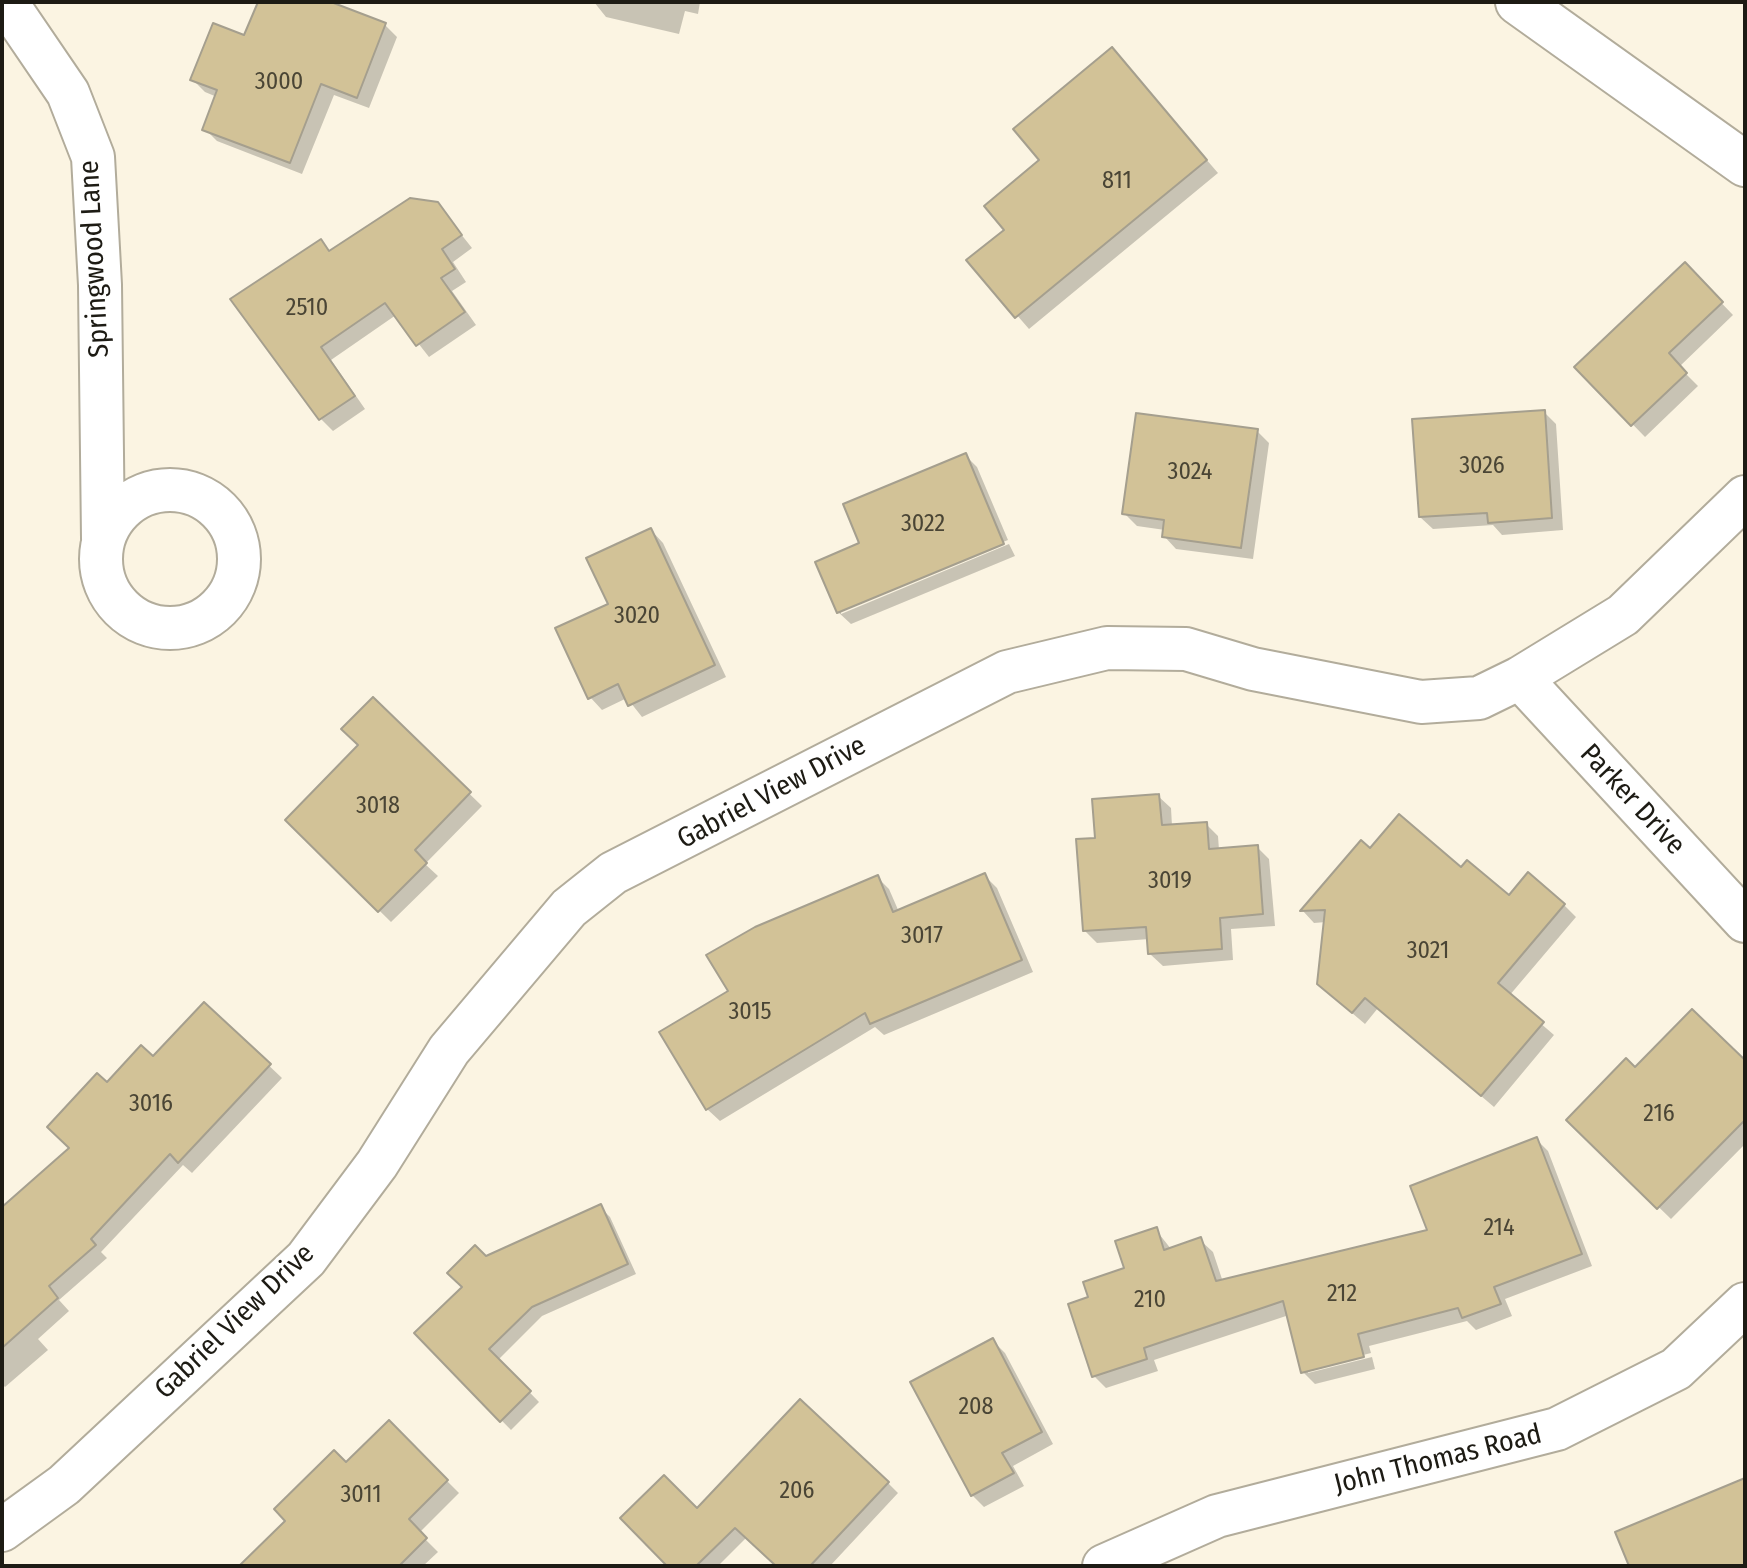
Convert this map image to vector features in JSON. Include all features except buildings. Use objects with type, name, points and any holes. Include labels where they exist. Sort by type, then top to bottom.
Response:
[{"type":"street","name":"Springwood Lane","points":[[6,2],[68,93],[93,157],[100,285],[103,539]]},
{"type":"street","points":[[1518,2],[1745,164]]},
{"type":"street","name":"Gabriel View Drive","points":[[2,1530],[64,1485],[306,1259],[377,1164],[449,1050],[569,908],[613,873],[1007,672],[1107,648],[1186,649],[1253,669],[1421,702],[1479,698],[1520,678],[1623,615],[1745,497]]},
{"type":"street","name":"Parker Drive","points":[[1520,678],[1745,921]]},
{"type":"street","name":"John Thomas Road","points":[[1104,1566],[1217,1516],[1557,1429],[1676,1369],[1745,1304]]}]
